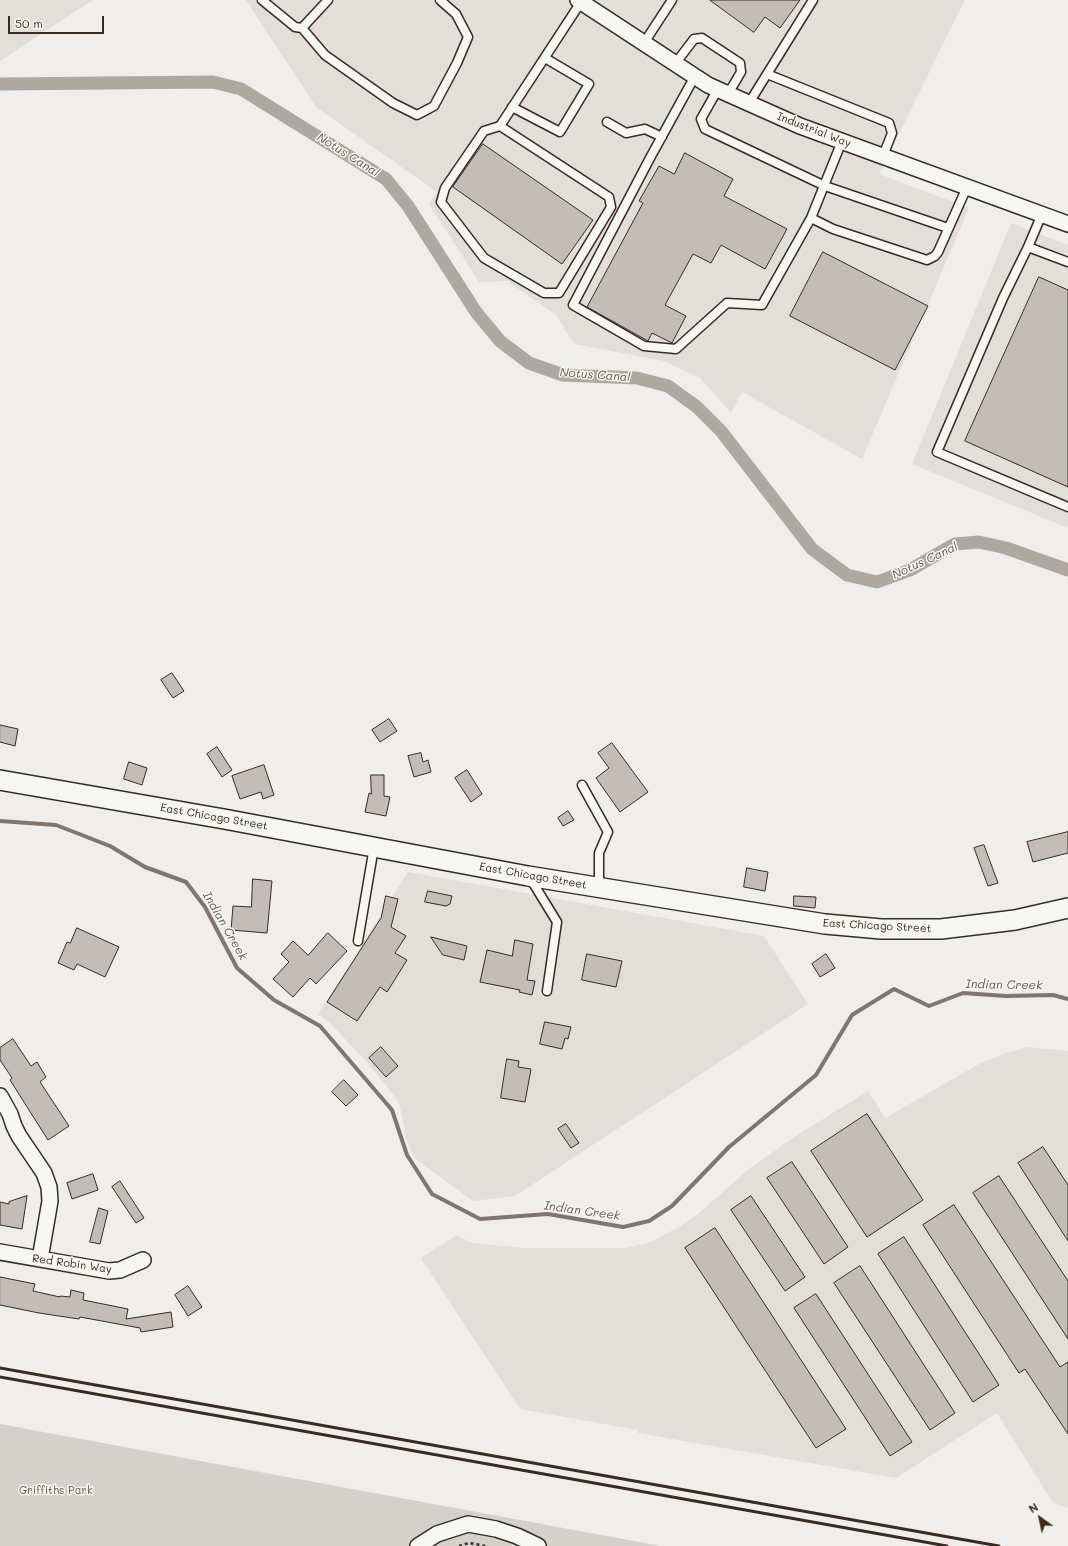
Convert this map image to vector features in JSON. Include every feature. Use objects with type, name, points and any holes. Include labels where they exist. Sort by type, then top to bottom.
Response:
[{"type":"street","name":"Industrial Way","points":[[580,1],[676,64],[723,91],[749,103],[800,126],[1068,224]]},
{"type":"street","name":"East Chicago Street","points":[[0,780],[224,819],[528,876],[825,924],[882,929],[941,929],[1015,920],[1068,908]]},
{"type":"street","points":[[0,1096],[10,1114],[19,1136],[44,1172],[49,1186],[50,1201],[40,1259]]},
{"type":"street","name":"Red Robin Way","points":[[0,1252],[109,1271],[120,1270],[143,1260]]},
{"type":"street","points":[[418,1546],[437,1534],[468,1524],[496,1529],[518,1536],[538,1546]]},
{"type":"lane","points":[[262,0],[295,27],[302,28],[325,55],[393,103],[417,115],[434,106],[457,63],[468,37],[456,14],[440,0]]},
{"type":"lane","points":[[302,28],[328,0]]},
{"type":"lane","points":[[644,43],[672,0]]},
{"type":"lane","points":[[749,103],[813,0]]},
{"type":"lane","points":[[500,126],[609,197],[611,207],[559,293],[544,293],[484,258],[441,202],[445,188],[484,131],[500,126],[545,58],[580,1]]},
{"type":"lane","points":[[676,64],[694,39],[702,38],[740,63],[741,72],[723,91],[701,120],[704,129],[825,186],[948,228]]},
{"type":"lane","points":[[512,107],[560,132],[589,84],[545,58]]},
{"type":"lane","points":[[767,74],[889,123],[892,133],[883,156]]},
{"type":"lane","points":[[696,76],[573,305],[644,346],[676,349],[727,303],[762,305],[811,218],[842,141]]},
{"type":"lane","points":[[607,122],[626,133],[645,129],[662,137]]},
{"type":"lane","points":[[811,218],[833,229],[927,260],[935,256],[938,252],[967,187]]},
{"type":"lane","points":[[1042,214],[1003,298],[938,452],[1068,508]]},
{"type":"lane","points":[[1028,247],[1068,262]]},
{"type":"lane","points":[[582,784],[608,832],[599,853],[599,888]]},
{"type":"lane","points":[[358,941],[374,847]]},
{"type":"lane","points":[[528,876],[557,922],[547,991]]},
{"type":"path","points":[[459,1546],[469,1543],[486,1546]]},
{"type":"shaded area","points":[[0,0],[93,0],[0,61]]},
{"type":"shaded area","points":[[246,0],[965,0],[879,174],[969,208],[862,459],[742,392],[731,413],[700,378],[664,361],[574,344],[556,315],[507,281],[479,282],[429,204],[437,192],[316,107]]},
{"type":"shaded area","points":[[1011,223],[1068,245],[1068,528],[912,464]]},
{"type":"shaded area","points":[[408,872],[764,936],[808,1004],[515,1196],[473,1201],[416,1159],[406,1138],[400,1106],[393,1094],[364,1059],[330,1023],[318,1014]]},
{"type":"shaded area","points":[[1028,1047],[1068,1051],[1068,1508],[1053,1503],[997,1413],[896,1478],[638,1433],[638,1430],[520,1409],[421,1258],[457,1235],[472,1243],[524,1248],[626,1248],[648,1243],[679,1227],[698,1214],[750,1168],[799,1134],[868,1091],[885,1118],[979,1064],[1003,1054]]},
{"type":"green space","name":"Griffiths Park","points":[[0,1424],[661,1546],[0,1546]]},
{"type":"building","points":[[710,0],[800,0],[780,28],[765,17],[754,32]]},
{"type":"building","points":[[483,144],[593,220],[562,264],[453,187]]},
{"type":"building","points":[[685,153],[733,179],[724,196],[787,229],[765,269],[721,245],[711,263],[693,254],[665,305],[686,316],[672,343],[652,333],[648,341],[587,307],[643,203],[639,201],[659,166],[674,174]]},
{"type":"building","points":[[823,252],[928,306],[895,370],[790,316]]},
{"type":"building","points":[[1039,277],[1068,290],[1068,487],[965,441]]},
{"type":"building","points":[[172,673],[184,691],[173,698],[161,680]]},
{"type":"building","points":[[389,719],[397,731],[380,742],[372,730]]},
{"type":"building","points":[[0,725],[18,729],[15,746],[0,742]]},
{"type":"building","points":[[612,743],[648,792],[620,812],[596,778],[609,768],[598,753]]},
{"type":"building","points":[[217,747],[232,770],[222,777],[207,754]]},
{"type":"building","points":[[421,753],[423,762],[428,760],[431,772],[414,777],[408,756]]},
{"type":"building","points":[[129,762],[147,768],[142,785],[124,779]]},
{"type":"building","points":[[264,765],[274,795],[263,799],[261,792],[240,799],[232,776]]},
{"type":"building","points":[[467,770],[482,794],[471,802],[455,778]]},
{"type":"building","points":[[371,775],[384,775],[384,796],[390,797],[386,816],[365,812],[369,793],[371,794]]},
{"type":"building","points":[[568,811],[574,820],[563,826],[558,818]]},
{"type":"building","points":[[1068,832],[1068,853],[1033,862],[1027,842]]},
{"type":"building","points":[[984,845],[998,883],[988,886],[974,848]]},
{"type":"building","points":[[747,868],[768,872],[765,891],[744,887]]},
{"type":"building","points":[[253,879],[272,881],[267,933],[231,930],[233,906],[251,907]]},
{"type":"building","points":[[428,891],[452,896],[450,904],[446,906],[425,902]]},
{"type":"building","points":[[386,896],[398,899],[391,927],[406,936],[395,953],[407,960],[387,992],[380,987],[357,1021],[327,1002],[381,918]]},
{"type":"building","points":[[794,896],[816,897],[815,908],[794,906]]},
{"type":"building","points":[[77,928],[119,947],[105,977],[77,964],[74,970],[58,963],[67,942],[70,943]]},
{"type":"building","points":[[328,933],[347,951],[316,984],[310,978],[293,997],[273,979],[289,962],[281,954],[293,941],[308,955]]},
{"type":"building","points":[[431,937],[467,946],[464,960],[443,955]]},
{"type":"building","points":[[515,940],[533,944],[527,980],[535,981],[532,995],[519,992],[520,990],[480,982],[487,950],[512,956]]},
{"type":"building","points":[[587,954],[622,961],[616,987],[582,980]]},
{"type":"building","points":[[826,954],[835,968],[820,977],[812,964]]},
{"type":"building","points":[[545,1022],[571,1027],[568,1039],[565,1038],[562,1049],[540,1044]]},
{"type":"building","points":[[13,1039],[31,1066],[37,1062],[46,1077],[40,1082],[69,1126],[48,1140],[10,1080],[12,1078],[0,1060],[0,1048]]},
{"type":"building","points":[[381,1047],[398,1066],[386,1077],[369,1058]]},
{"type":"building","points":[[507,1059],[519,1061],[518,1067],[531,1069],[525,1102],[501,1098]]},
{"type":"building","points":[[344,1080],[358,1095],[346,1106],[332,1092]]},
{"type":"building","points":[[867,1114],[923,1200],[867,1237],[811,1151]]},
{"type":"building","points":[[566,1124],[579,1143],[571,1148],[558,1129]]},
{"type":"building","points":[[1043,1147],[1068,1185],[1068,1241],[1018,1163]]},
{"type":"building","points":[[792,1162],[848,1247],[824,1264],[767,1178]]},
{"type":"building","points":[[93,1174],[98,1190],[72,1199],[67,1183]]},
{"type":"building","points":[[999,1176],[1068,1281],[1068,1339],[973,1193]]},
{"type":"building","points":[[120,1181],[144,1218],[136,1223],[112,1187]]},
{"type":"building","points":[[27,1196],[22,1229],[0,1225],[0,1202],[9,1204],[9,1202]]},
{"type":"building","points":[[751,1196],[805,1277],[785,1291],[731,1210]]},
{"type":"building","points":[[954,1205],[1060,1367],[1068,1362],[1068,1434],[1025,1369],[1019,1373],[923,1225]]},
{"type":"building","points":[[99,1208],[108,1211],[100,1244],[90,1242]]},
{"type":"building","points":[[715,1228],[846,1429],[816,1448],[685,1248]]},
{"type":"building","points":[[904,1237],[999,1385],[973,1402],[878,1254]]},
{"type":"building","points":[[860,1266],[955,1413],[930,1430],[834,1283]]},
{"type":"building","points":[[0,1277],[35,1284],[33,1291],[60,1297],[70,1297],[71,1290],[84,1293],[83,1300],[128,1309],[126,1319],[171,1312],[173,1327],[141,1332],[140,1328],[80,1317],[79,1319],[39,1313],[0,1305]]},
{"type":"building","points":[[188,1286],[202,1307],[188,1316],[175,1295]]},
{"type":"building","points":[[816,1294],[912,1442],[890,1456],[794,1308]]},
{"type":"waterway","name":"Notus Canal","points":[[0,84],[213,82],[241,89],[386,179],[408,206],[476,312],[500,341],[529,363],[563,375],[637,378],[668,386],[697,407],[721,431],[812,549],[847,575],[877,582],[910,570],[955,544],[979,542],[1006,548],[1068,570]]},
{"type":"waterway","name":"Indian Creek","points":[[0,821],[56,825],[110,846],[145,867],[186,882],[205,907],[237,968],[274,1000],[320,1026],[392,1110],[407,1155],[432,1194],[480,1219],[548,1214],[623,1227],[649,1221],[672,1206],[729,1147],[816,1075],[852,1015],[894,989],[929,1006],[963,993],[1006,996],[1053,995],[1068,999]]},
{"type":"railway","points":[[0,1368],[999,1546]]},
{"type":"railway","points":[[0,1377],[947,1546]]}]
